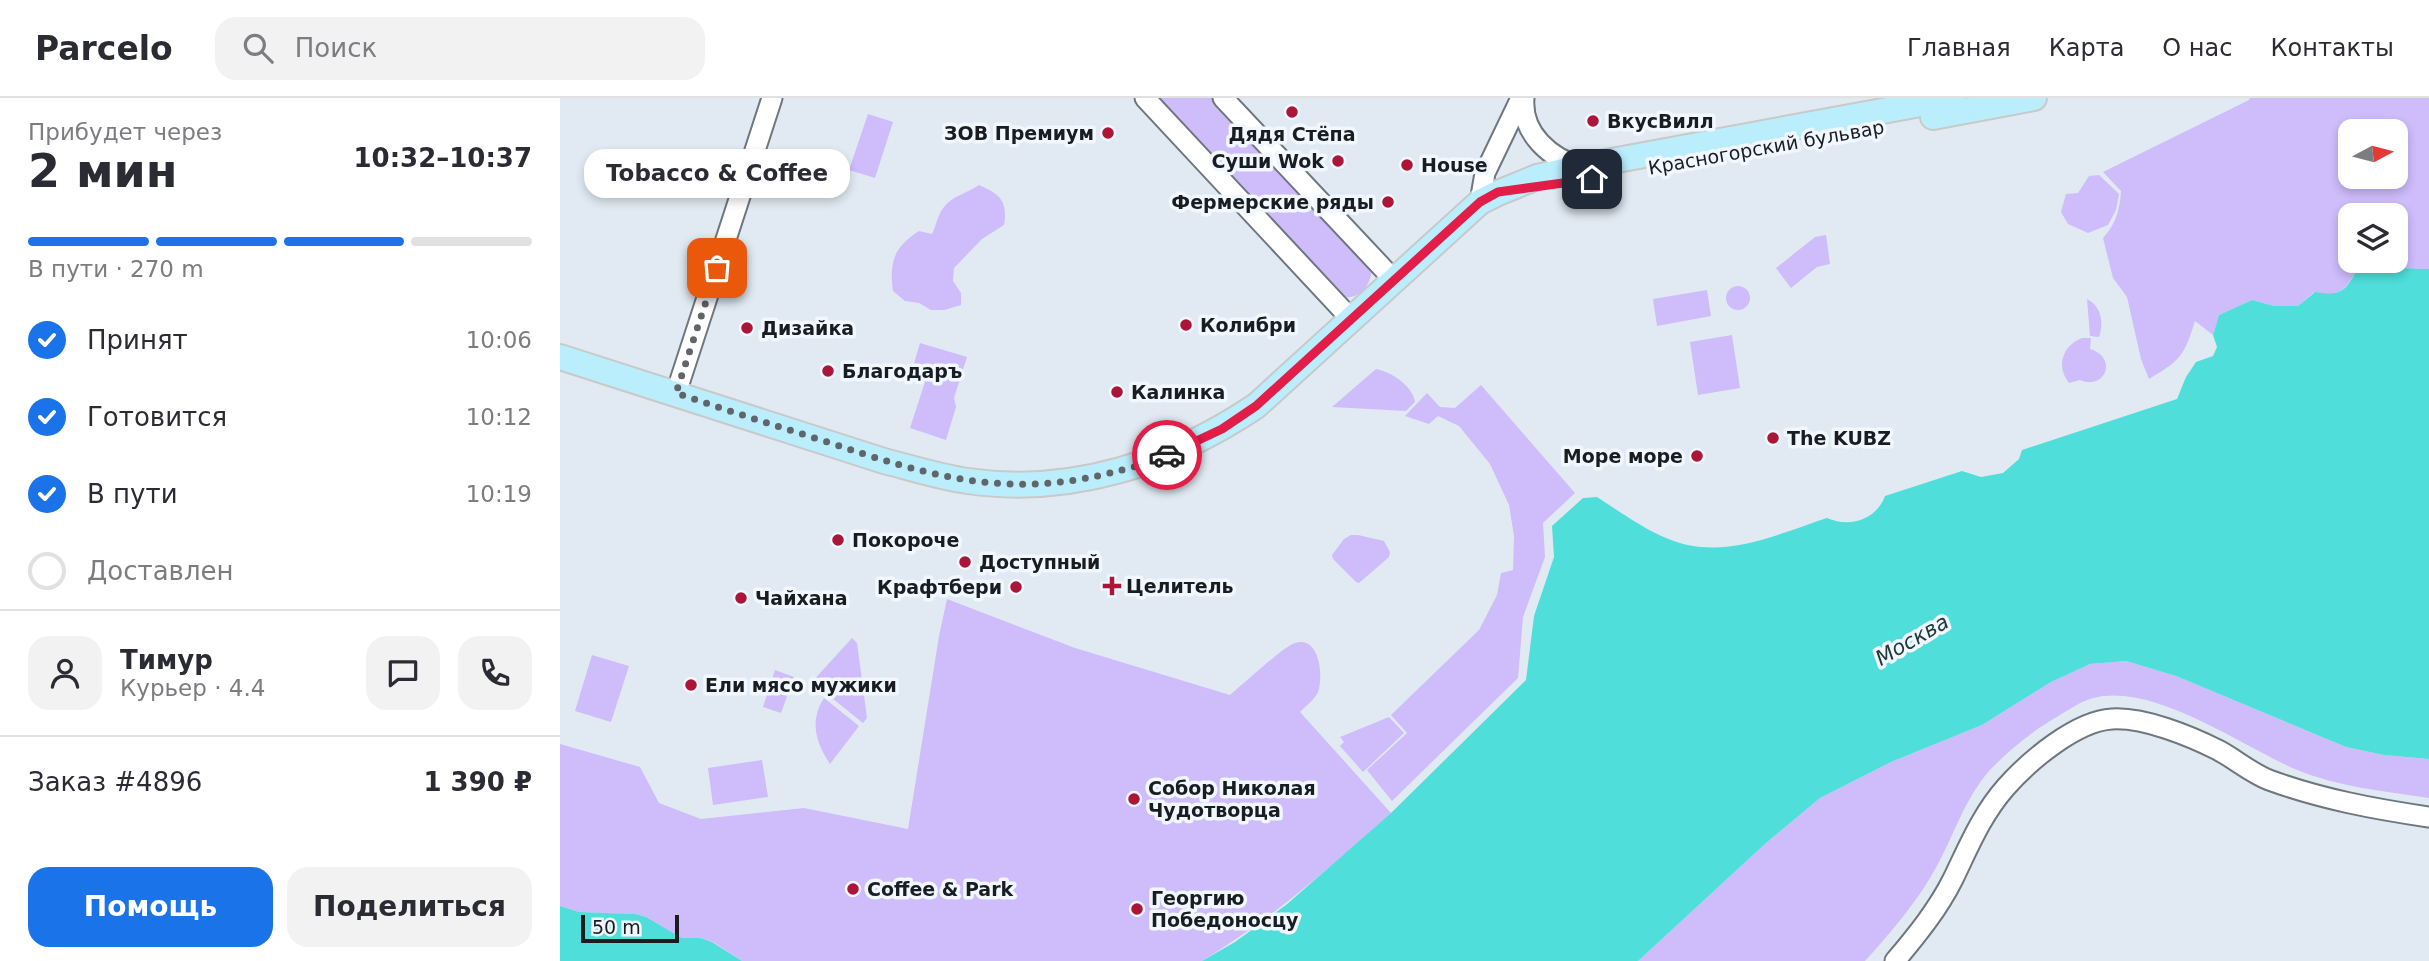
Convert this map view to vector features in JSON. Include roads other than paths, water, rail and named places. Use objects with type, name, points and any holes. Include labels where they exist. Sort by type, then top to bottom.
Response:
[{"type":"main road","name":"Красногорский бульвар","points":[[560,357],[934,475],[1004,484],[1037,485],[1077,481],[1161,458],[1222,429],[1256,406],[1290,378],[1393,279],[1489,197],[1537,177],[1582,167],[1953,98]]},
{"type":"main road","name":"Красногорский бульвар","points":[[1489,197],[2034,98]]},
{"type":"street","points":[[676,393],[772,98]]},
{"type":"street","points":[[1145,98],[1351,319]]},
{"type":"street","points":[[1223,98],[1393,279]]},
{"type":"street","points":[[1522,98],[1525,118],[1532,133],[1558,158],[1582,167]]},
{"type":"street","points":[[1489,197],[1485,173],[1522,98]]},
{"type":"street","points":[[1895,961],[1928,921],[1953,879],[1980,822],[2006,787],[2046,750],[2092,723],[2111,719],[2170,730],[2217,750],[2266,779],[2354,805],[2429,817]]},
{"type":"water","name":"Москва","points":[[2408,268],[2429,269],[2429,759],[2384,755],[2346,747],[2176,676],[2126,661],[2090,664],[2051,682],[1982,725],[1891,762],[1820,798],[1766,843],[1638,961],[1202,961],[1235,942],[1286,905],[1391,813],[1526,680],[1534,616],[1554,557],[1552,526],[1583,498],[1597,497],[1666,538],[1686,545],[1707,547],[1747,543],[1827,518],[1844,522],[1861,520],[1875,511],[1885,496],[1962,471],[1981,477],[2003,473],[2019,459],[2022,450],[2177,399],[2196,362],[2213,356],[2217,347],[2213,335],[2219,315],[2252,300],[2274,306],[2298,306],[2315,292],[2336,293],[2349,283],[2355,273],[2408,273]]},
{"type":"water","points":[[560,906],[579,912],[635,914],[646,917],[682,938],[700,938],[712,942],[742,961],[560,961]]},
{"type":"place","name":"Дядя Стёпа","points":[[1292,112]]},
{"type":"place","name":"ВкусВилл","points":[[1593,121]]},
{"type":"place","name":"ЗОВ Премиум","points":[[1108,133]]},
{"type":"place","name":"Суши Wok","points":[[1338,161]]},
{"type":"place","name":"House","points":[[1407,165]]},
{"type":"place","name":"Фермерские ряды","points":[[1388,202]]},
{"type":"place","name":"Tobacco & Coffee","points":[[717,268]]},
{"type":"place","name":"Колибри","points":[[1186,325]]},
{"type":"place","name":"Дизайка","points":[[747,328]]},
{"type":"place","name":"Благодаръ","points":[[828,371]]},
{"type":"place","name":"Калинка","points":[[1117,392]]},
{"type":"place","name":"The KUBZ","points":[[1773,438]]},
{"type":"place","name":"Море море","points":[[1697,456]]},
{"type":"place","name":"Покороче","points":[[838,540]]},
{"type":"place","name":"Доступный","points":[[965,562]]},
{"type":"place","name":"Целитель","points":[[1112,586]]},
{"type":"place","name":"Крафтбери","points":[[1016,587]]},
{"type":"place","name":"Чайхана","points":[[741,598]]},
{"type":"place","name":"Ели мясо мужики","points":[[691,685]]},
{"type":"place","name":"Собор Николая Чудотворца","points":[[1134,799]]},
{"type":"place","name":"Coffee & Park","points":[[853,889]]},
{"type":"place","name":"Георгию Победоносцу","points":[[1137,909]]}]
